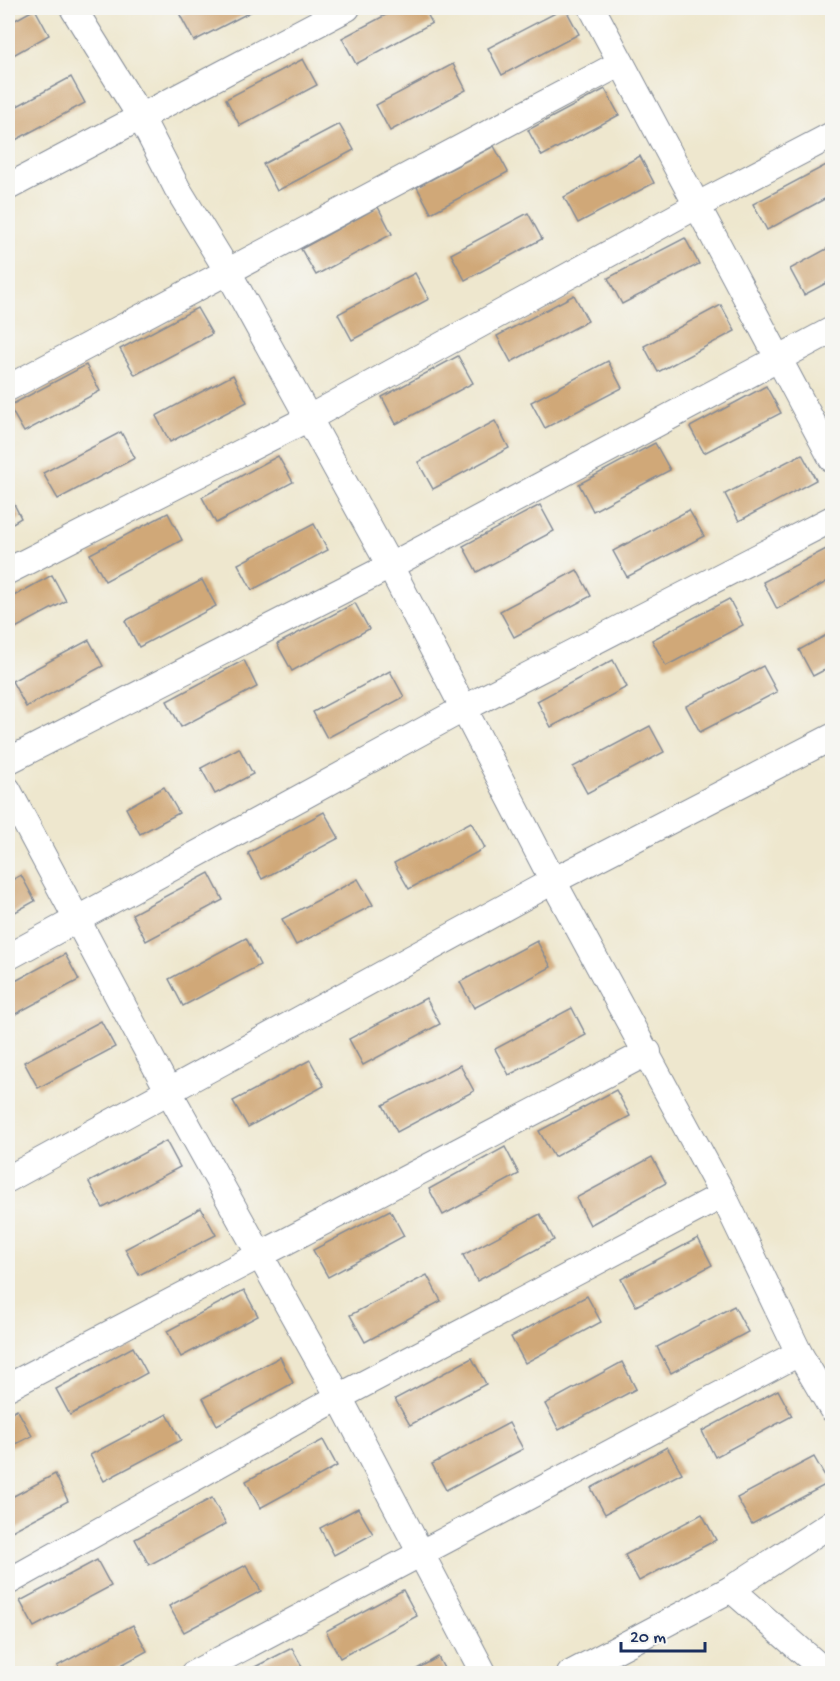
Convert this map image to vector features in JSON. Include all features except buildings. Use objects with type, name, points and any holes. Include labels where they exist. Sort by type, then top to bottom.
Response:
[{"type":"street","points":[[73,8],[140,116],[177,188],[226,270],[390,566],[553,881],[648,1052],[723,1195],[799,1353],[832,1409]]},
{"type":"street","points":[[8,187],[347,8]]},
{"type":"street","points":[[592,8],[832,459]]},
{"type":"street","points":[[8,388],[226,270],[621,63]]},
{"type":"street","points":[[8,571],[309,418],[698,205],[832,135]]},
{"type":"street","points":[[8,761],[390,566],[832,330]]},
{"type":"street","points":[[8,957],[463,709],[832,519]]},
{"type":"street","points":[[8,1179],[553,881],[832,737]]},
{"type":"street","points":[[8,790],[168,1090],[339,1397],[484,1674]]},
{"type":"street","points":[[8,1387],[648,1052]]},
{"type":"street","points":[[8,1582],[339,1397],[723,1195]]},
{"type":"street","points":[[193,1674],[799,1353]]},
{"type":"street","points":[[570,1674],[731,1588],[832,1524]]},
{"type":"street","points":[[731,1588],[828,1674]]}]
